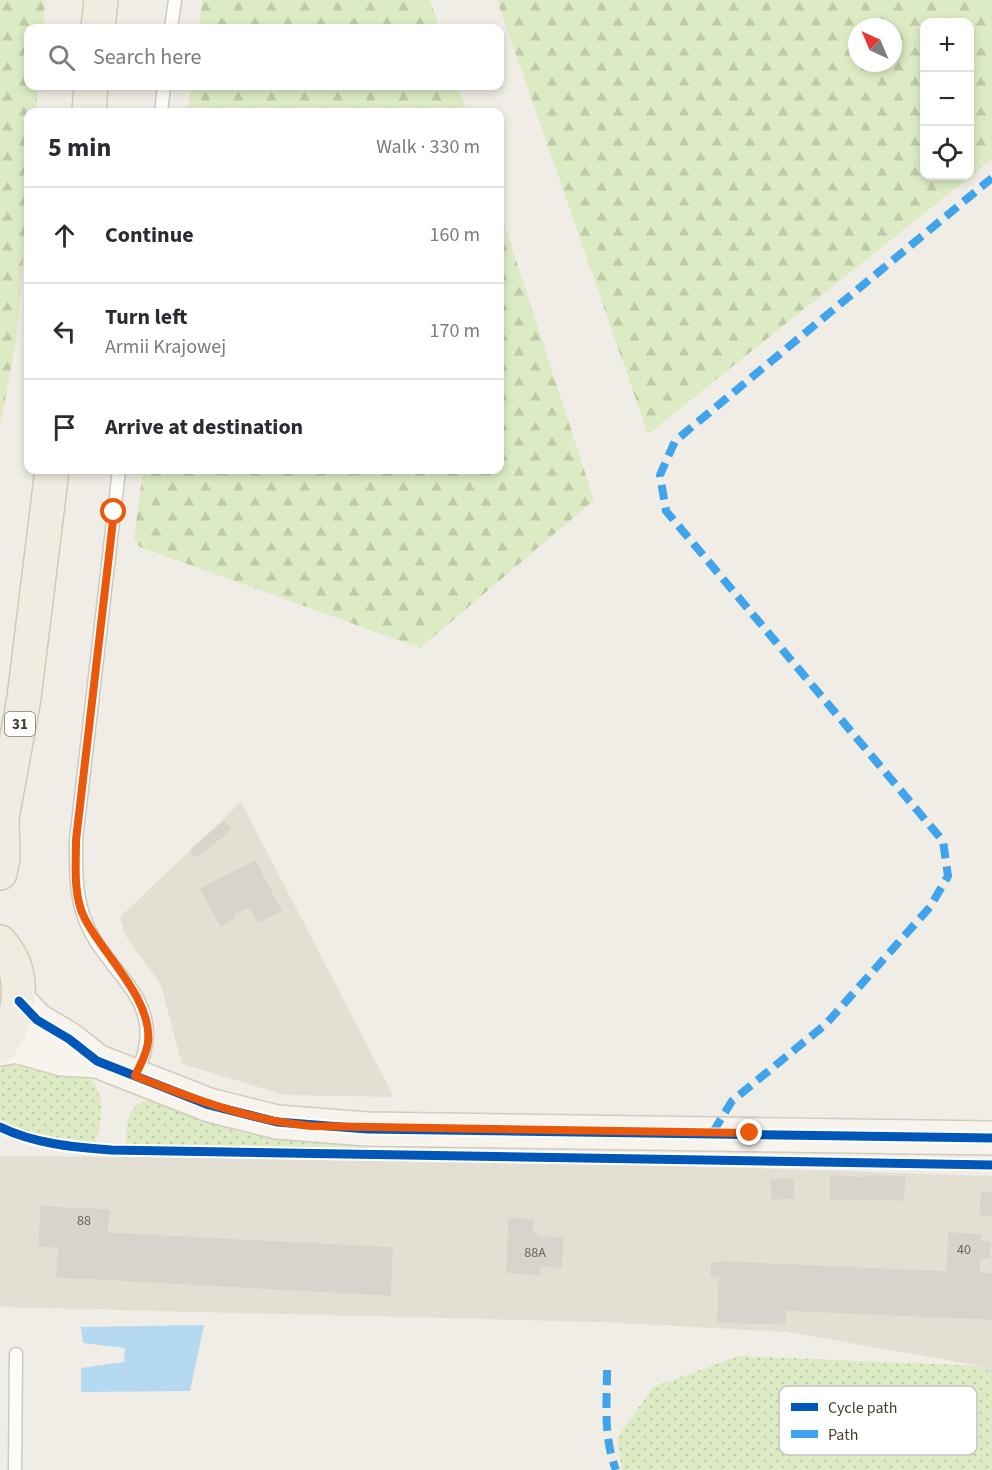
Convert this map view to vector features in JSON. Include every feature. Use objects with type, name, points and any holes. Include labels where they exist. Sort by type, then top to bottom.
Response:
[{"type":"main road","points":[[98,24],[101,0]]},
{"type":"main road","points":[[89,108],[91,90]]},
{"type":"main road","name":"31","points":[[0,873],[3,858],[1,820],[24,699],[51,474]]},
{"type":"main road","points":[[0,942],[13,963],[18,981],[19,1001],[15,1018],[0,1048]]},
{"type":"street","points":[[19,1001],[37,1020],[69,1039],[96,1061]]},
{"type":"street","points":[[0,1048],[16,1046],[62,1059],[96,1061],[230,1112],[268,1121],[311,1126],[992,1138]]},
{"type":"lane","points":[[172,24],[175,0]]},
{"type":"lane","points":[[161,108],[164,90]]},
{"type":"lane","points":[[119,474],[80,805],[76,878],[83,915],[113,964],[129,981],[148,1025],[148,1042],[135,1076]]},
{"type":"lane","points":[[15,1470],[16,1354]]},
{"type":"shaded area","points":[[241,802],[394,1097],[285,1095],[182,1064],[161,985],[125,935],[120,917]]},
{"type":"shaded area","points":[[0,1156],[469,1159],[992,1176],[992,1374],[982,1366],[787,1332],[599,1322],[0,1307]]},
{"type":"green space","points":[[0,0],[45,0],[43,24],[24,24],[24,90],[38,90],[36,108],[24,108],[24,248],[17,336],[0,427]]},
{"type":"green space","points":[[202,0],[430,0],[439,24],[199,24]]},
{"type":"green space","points":[[497,0],[992,0],[992,159],[974,173],[974,18],[920,18],[920,180],[966,180],[648,434]]},
{"type":"green space","points":[[191,90],[459,90],[466,108],[188,108]]},
{"type":"green space","points":[[504,223],[594,500],[420,648],[140,547],[134,539],[142,474],[504,474]]},
{"type":"green space","points":[[7,1061],[86,1075],[98,1091],[100,1099],[100,1125],[95,1144],[38,1135],[0,1121],[0,1064]]},
{"type":"green space","points":[[157,1099],[368,1144],[368,1150],[126,1145],[128,1120],[134,1107],[147,1100]]},
{"type":"green space","points":[[739,1356],[982,1366],[992,1374],[992,1470],[622,1470],[617,1438],[653,1387]]},
{"type":"water","points":[[204,1325],[190,1391],[81,1392],[81,1368],[124,1362],[125,1348],[83,1343],[81,1327]]},
{"type":"building","points":[[224,822],[231,829],[196,857],[191,850]]},
{"type":"building","points":[[255,861],[281,911],[258,922],[250,906],[233,915],[234,918],[221,926],[201,889]]},
{"type":"building","points":[[831,1176],[847,1177],[846,1199],[831,1199]]},
{"type":"building","points":[[868,1176],[905,1177],[903,1200],[867,1199]]},
{"type":"building","points":[[847,1177],[868,1178],[867,1200],[846,1199]]},
{"type":"building","points":[[771,1180],[793,1180],[794,1198],[772,1199]]},
{"type":"building","points":[[982,1192],[992,1193],[992,1215],[980,1215]]},
{"type":"building","points":[[41,1206],[61,1208],[59,1247],[39,1246]]},
{"type":"building","points":[[61,1208],[109,1210],[107,1233],[60,1230]]},
{"type":"building","points":[[509,1218],[533,1220],[532,1233],[542,1237],[563,1238],[561,1267],[540,1266],[540,1275],[507,1272]]},
{"type":"building","points":[[60,1230],[107,1233],[105,1279],[57,1277]]},
{"type":"building","points":[[107,1233],[122,1234],[120,1280],[105,1279]]},
{"type":"building","points":[[949,1233],[981,1235],[979,1274],[947,1272]]},
{"type":"building","points":[[122,1234],[392,1248],[390,1295],[120,1280]]},
{"type":"building","points":[[981,1242],[990,1242],[989,1258],[980,1257]]},
{"type":"building","points":[[720,1262],[992,1274],[992,1319],[785,1310],[785,1324],[718,1322]]},
{"type":"building","points":[[712,1263],[720,1264],[720,1276],[711,1276]]},
{"type":"marked path","points":[[713,1132],[732,1101],[826,1024],[930,907],[948,876],[943,841],[666,511],[660,475],[675,441],[992,178]]},
{"type":"marked path","points":[[607,1370],[607,1433],[616,1470]]},
{"type":"cycle path","points":[[19,1001],[37,1020],[69,1039],[97,1061],[209,1105],[277,1122],[367,1129],[992,1138]]},
{"type":"cycle path","points":[[0,1127],[40,1141],[111,1150],[992,1165]]},
{"type":"route","points":[[114,512],[89,713],[76,840],[76,878],[83,915],[113,964],[129,981],[148,1025],[148,1042],[135,1076],[209,1106],[230,1112],[259,1119],[311,1126],[367,1129],[750,1133]]}]
